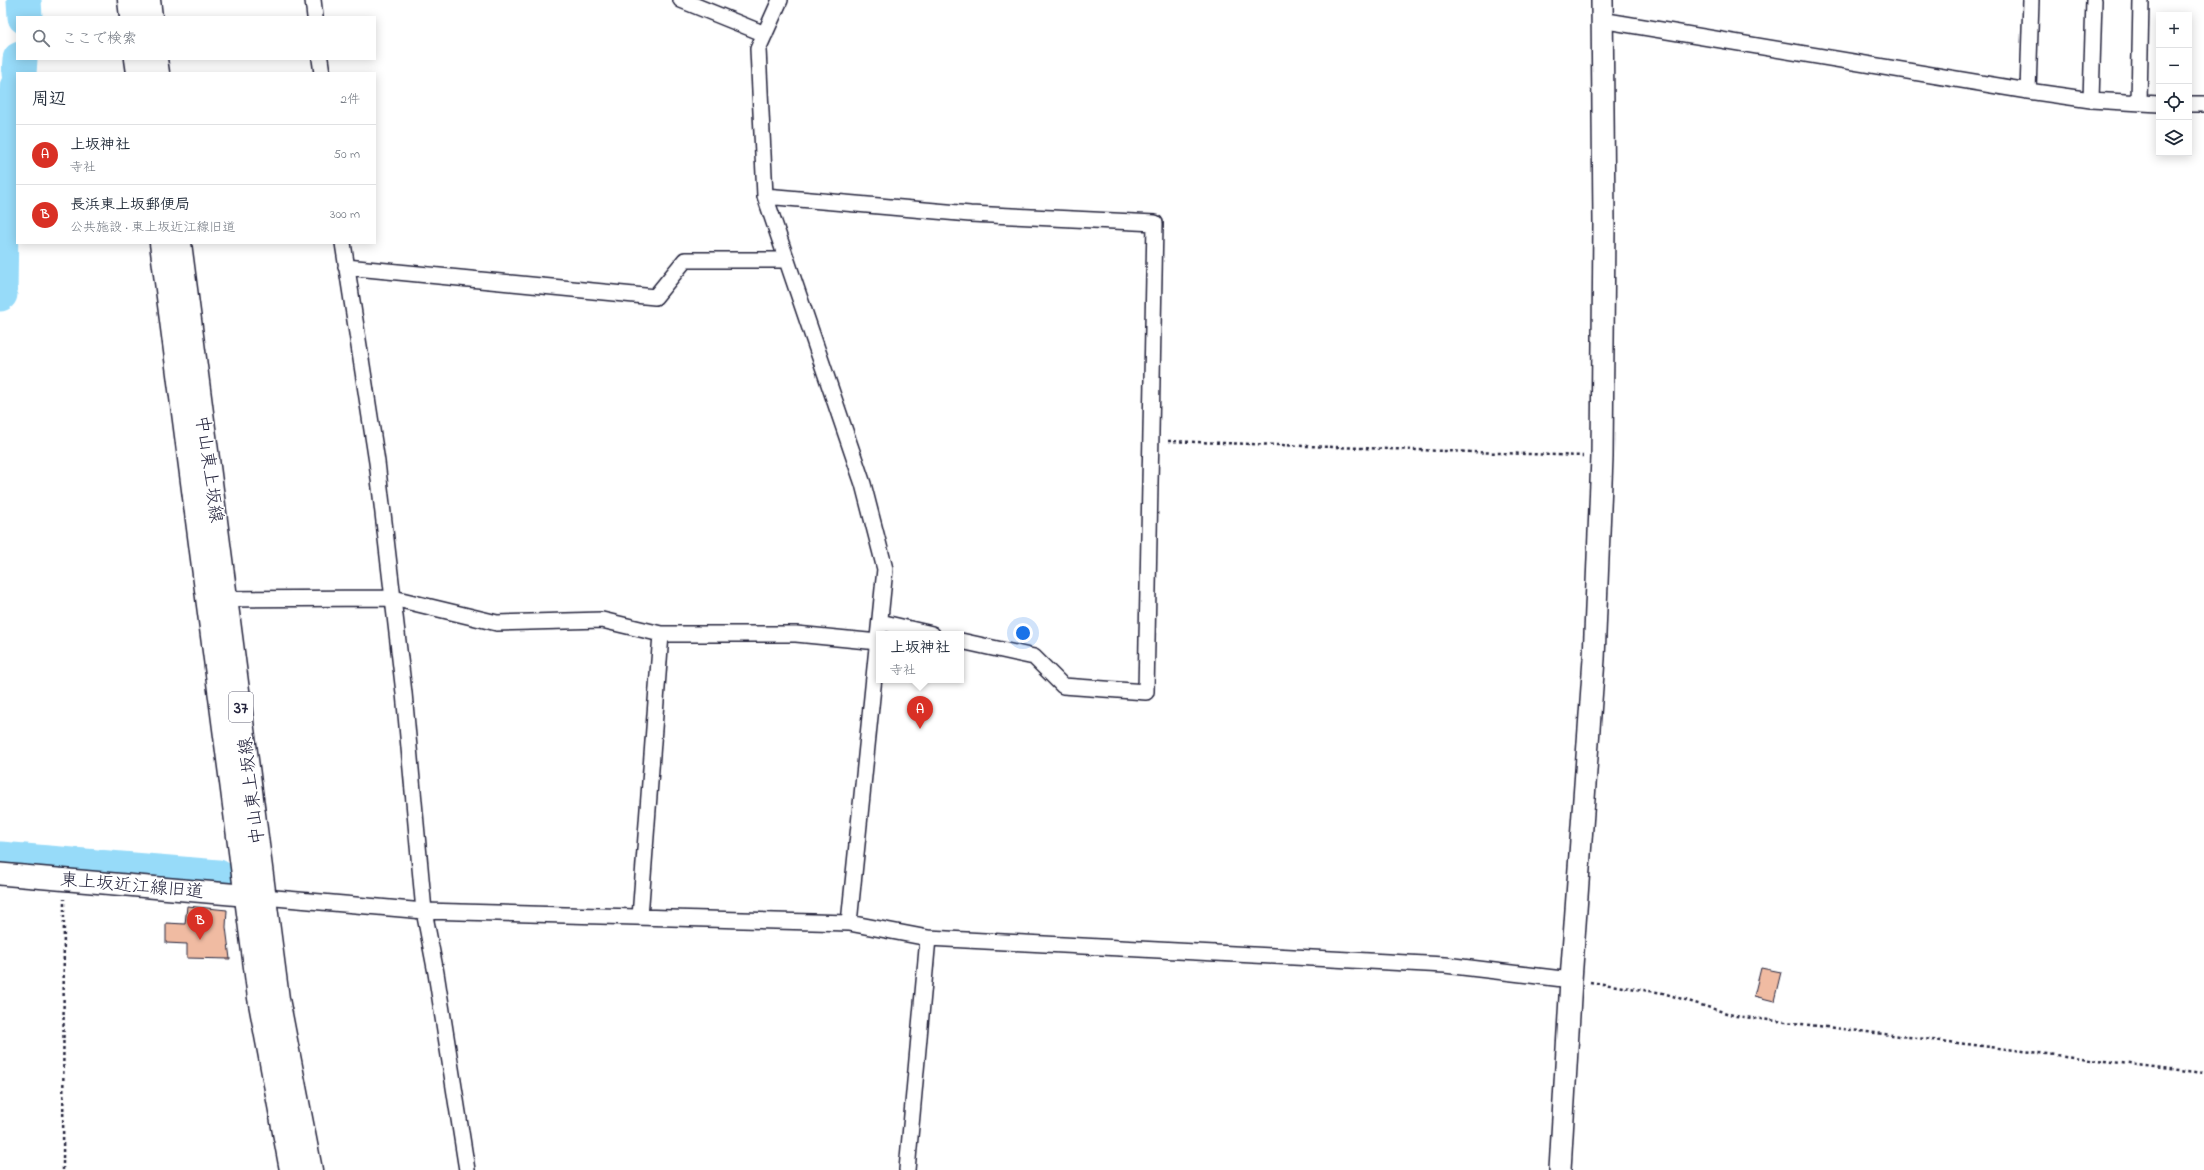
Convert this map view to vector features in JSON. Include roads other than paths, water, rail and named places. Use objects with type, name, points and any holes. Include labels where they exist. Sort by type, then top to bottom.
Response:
[{"type":"main road","points":[[129,0],[131,16]]},
{"type":"main road","points":[[149,0],[151,16]]},
{"type":"main road","points":[[136,60],[138,72]]},
{"type":"main road","points":[[156,60],[158,72]]},
{"type":"main road","name":"中山東上坂線","points":[[161,244],[217,599]]},
{"type":"main road","name":"中山東上坂線","points":[[180,244],[217,599],[254,896],[259,998],[291,1170]]},
{"type":"main road","name":"中山東上坂線","points":[[254,896],[278,999],[311,1170]]},
{"type":"street","points":[[313,0],[315,16]]},
{"type":"street","points":[[681,0],[765,34]]},
{"type":"street","points":[[780,0],[758,49],[765,196],[825,379],[863,484],[884,562],[885,569],[879,631]]},
{"type":"street","points":[[2028,91],[2032,0]]},
{"type":"street","points":[[2091,100],[2094,0]]},
{"type":"street","points":[[2138,104],[2141,0]]},
{"type":"street","points":[[1560,1170],[1571,980],[1594,659],[1602,457],[1604,224],[1602,10],[2028,91],[2091,100],[2156,104]]},
{"type":"street","points":[[320,60],[322,72]]},
{"type":"street","points":[[2192,104],[2204,104]]},
{"type":"street","points":[[765,196],[970,214],[1155,223],[1146,692],[1063,686],[1034,657],[964,642]]},
{"type":"street","points":[[343,244],[377,462],[404,693],[424,911],[436,973],[467,1170]]},
{"type":"street","points":[[346,267],[655,297],[685,260],[787,260]]},
{"type":"street","points":[[217,599],[393,598],[497,623],[602,620],[662,634],[796,634],[876,642]]},
{"type":"street","points":[[880,622],[919,631]]},
{"type":"street","points":[[640,917],[662,634]]},
{"type":"street","points":[[849,923],[876,661]]},
{"type":"street","name":"東上坂近江線旧道","points":[[0,874],[254,896]]},
{"type":"street","points":[[254,896],[424,911],[849,923],[928,938],[1445,965],[1571,980]]},
{"type":"street","points":[[907,1170],[928,938]]},
{"type":"waterway","points":[[24,0],[25,16]]},
{"type":"waterway","points":[[19,72],[20,60]]},
{"type":"waterway","points":[[0,294],[1,224],[16,96]]},
{"type":"waterway","points":[[0,859],[218,877]]},
{"type":"place","name":"上坂神社","points":[[920,729]]},
{"type":"place","name":"長浜東上坂郵便局","points":[[200,940]]}]
